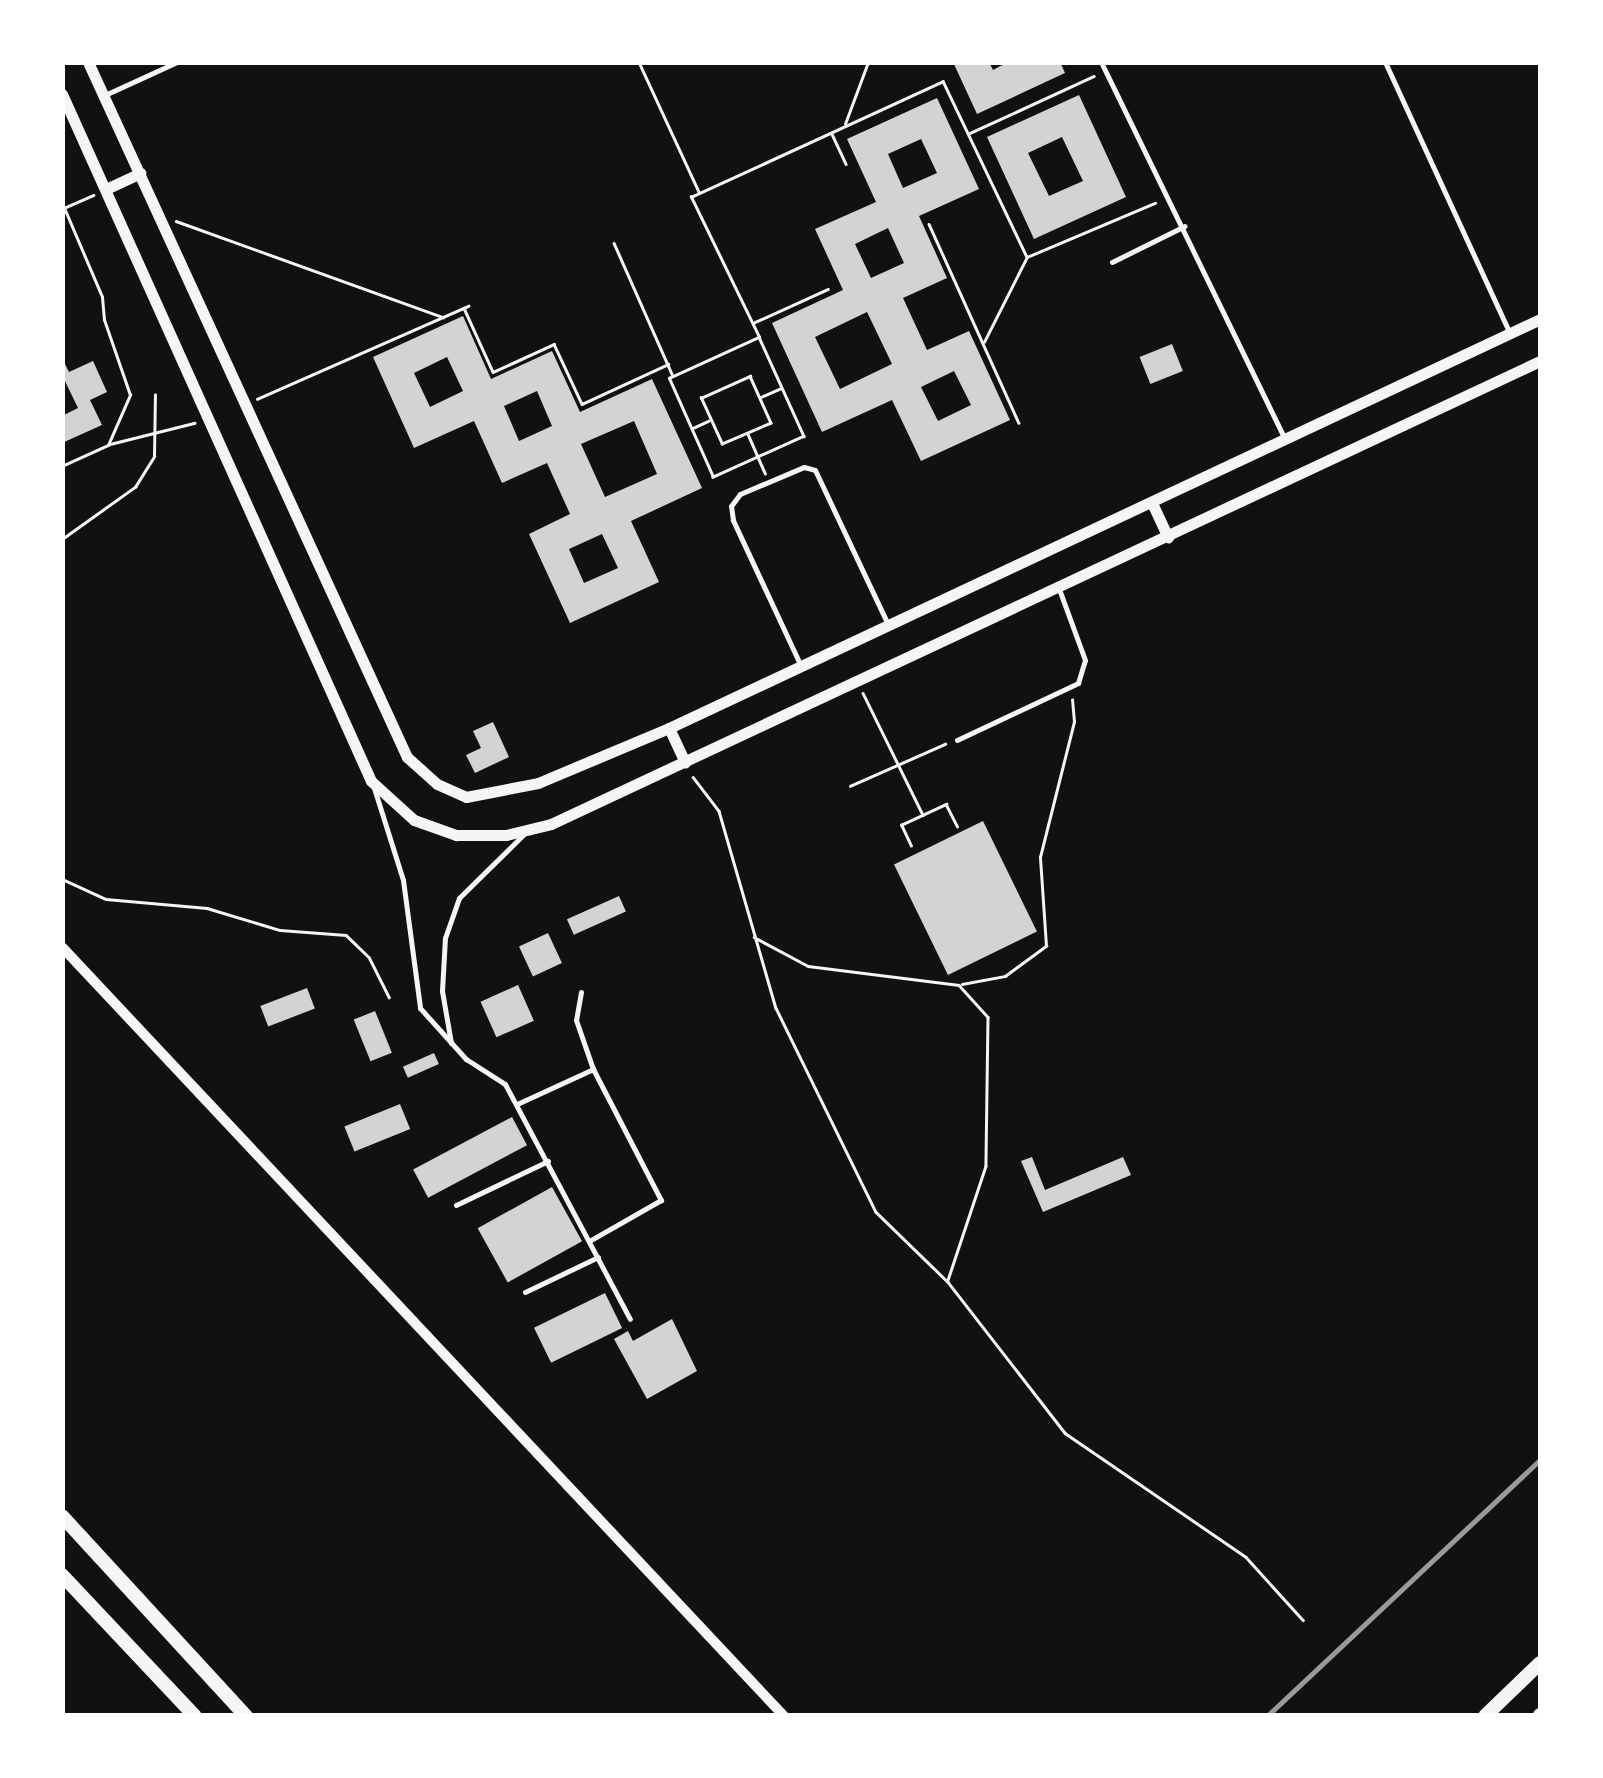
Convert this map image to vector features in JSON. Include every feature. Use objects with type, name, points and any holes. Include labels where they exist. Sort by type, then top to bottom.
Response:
[{"type":"main road","points":[[62,1516],[246,1716]]},
{"type":"main road","points":[[62,1575],[194,1716]]},
{"type":"main road","points":[[1485,1716],[1540,1663]]},
{"type":"street","points":[[88,62],[407,757],[423,774],[466,796],[503,794],[669,728],[1287,443],[1540,319]]},
{"type":"street","points":[[62,94],[372,781],[414,820],[456,835],[527,832],[685,763],[1540,361]]},
{"type":"street","points":[[106,188],[141,174]]},
{"type":"street","points":[[1152,503],[1168,537]]},
{"type":"street","points":[[669,728],[685,763]]},
{"type":"street","points":[[62,947],[784,1716]]},
{"type":"lane","points":[[104,96],[177,62]]},
{"type":"lane","points":[[1102,62],[1185,226],[1287,443]]},
{"type":"lane","points":[[1385,62],[1510,334]]},
{"type":"lane","points":[[1112,262],[1185,226]]},
{"type":"lane","points":[[802,667],[730,512],[740,494],[804,467],[818,474],[888,625]]},
{"type":"lane","points":[[957,740],[1069,688],[1084,671],[1084,660],[1059,589]]},
{"type":"lane","points":[[372,781],[402,880],[414,986],[433,1028],[505,1084],[630,1319]]},
{"type":"lane","points":[[451,1043],[442,991],[444,938],[458,898],[527,832]]},
{"type":"lane","points":[[581,992],[576,1020],[593,1068],[661,1200],[589,1241]]},
{"type":"lane","points":[[517,1104],[593,1068]]},
{"type":"lane","points":[[456,1205],[548,1161]]},
{"type":"lane","points":[[524,1292],[598,1257]]},
{"type":"path","points":[[639,62],[700,194]]},
{"type":"path","points":[[844,126],[868,62]]},
{"type":"path","points":[[968,134],[1106,71]]},
{"type":"path","points":[[759,338],[668,378],[713,477],[804,436],[759,338],[691,197],[943,81],[1028,257]]},
{"type":"path","points":[[831,132],[846,164]]},
{"type":"path","points":[[106,188],[63,209],[130,386],[108,445]]},
{"type":"path","points":[[983,344],[1028,257],[1170,196]]},
{"type":"path","points":[[160,216],[443,317]]},
{"type":"path","points":[[929,224],[1019,423]]},
{"type":"path","points":[[614,242],[673,376]]},
{"type":"path","points":[[752,324],[828,289]]},
{"type":"path","points":[[246,404],[466,307],[493,372],[554,344],[582,404],[668,364]]},
{"type":"path","points":[[750,376],[771,422],[722,444],[711,420],[701,398],[750,376]]},
{"type":"path","points":[[760,398],[782,388]]},
{"type":"path","points":[[62,539],[135,487],[154,456],[155,395]]},
{"type":"path","points":[[62,466],[108,445],[210,418]]},
{"type":"path","points":[[692,429],[711,420]]},
{"type":"path","points":[[748,433],[769,482]]},
{"type":"path","points":[[858,682],[923,814]]},
{"type":"path","points":[[752,936],[808,966],[959,984],[1005,976],[1046,946],[1040,858],[1074,722],[1069,688]]},
{"type":"path","points":[[850,786],[957,740]]},
{"type":"path","points":[[685,763],[718,810],[776,1008],[854,1174],[876,1212],[948,1282],[1065,1433],[1246,1557],[1303,1620]]},
{"type":"path","points":[[911,846],[901,825],[946,804],[957,826]]},
{"type":"path","points":[[62,880],[106,899],[207,908],[280,930],[346,935],[369,957],[390,997]]},
{"type":"path","points":[[948,1282],[986,1166],[988,1017],[959,984]]},
{"type":"building","points":[[953,62],[989,62],[993,70],[1008,62],[1060,62],[1065,73],[977,114]]},
{"type":"building","points":[[1079,95],[1126,197],[1034,239],[987,137]],"holes":[[[1062,137],[1083,181],[1049,196],[1028,153]]]},
{"type":"building","points":[[937,98],[979,189],[919,216],[947,278],[903,298],[927,350],[969,331],[1010,420],[921,461],[892,400],[822,432],[772,323],[843,290],[815,229],[876,202],[847,139]],"holes":[[[921,139],[937,173],[903,188],[888,154]],[[888,228],[904,263],[871,278],[855,244]],[[867,312],[892,364],[840,389],[815,337]],[[954,371],[971,405],[938,421],[921,387]]]},
{"type":"building","points":[[463,316],[491,379],[552,351],[580,412],[652,379],[702,488],[631,521],[659,582],[570,623],[529,534],[570,514],[547,463],[502,483],[474,421],[414,448],[373,357]],"holes":[[[447,357],[463,391],[430,407],[414,373]],[[537,391],[552,426],[519,441],[504,406]],[[634,421],[657,474],[605,497],[581,444]],[[602,534],[618,568],[584,583],[569,549]]]},
{"type":"building","points":[[1172,344],[1183,371],[1150,384],[1140,357]]},
{"type":"building","points":[[62,358],[69,372],[93,361],[107,392],[90,400],[102,425],[62,443],[62,416],[78,408],[62,375]]},
{"type":"building","points":[[493,722],[509,757],[475,773],[466,755],[481,748],[473,731]]},
{"type":"building","points":[[983,821],[1037,932],[948,975],[894,864]]},
{"type":"building","points":[[619,896],[626,912],[574,935],[567,919]]},
{"type":"building","points":[[548,933],[562,963],[533,976],[519,947]]},
{"type":"building","points":[[518,985],[534,1021],[496,1037],[481,1002]]},
{"type":"building","points":[[307,988],[315,1009],[268,1026],[260,1006]]},
{"type":"building","points":[[375,1011],[392,1053],[371,1061],[354,1020]]},
{"type":"building","points":[[434,1053],[439,1064],[408,1078],[403,1067]]},
{"type":"building","points":[[400,1104],[410,1129],[354,1152],[344,1126]]},
{"type":"building","points":[[512,1117],[527,1145],[428,1198],[413,1170]]},
{"type":"building","points":[[1032,1157],[1045,1190],[1123,1157],[1131,1175],[1043,1212],[1021,1161]]},
{"type":"building","points":[[552,1187],[582,1241],[508,1282],[478,1228]]},
{"type":"building","points":[[605,1293],[622,1328],[551,1363],[534,1328]]},
{"type":"building","points":[[672,1319],[697,1371],[647,1399],[614,1339],[628,1331],[633,1341]]},
{"type":"railway","points":[[1267,1716],[1540,1460]]}]
